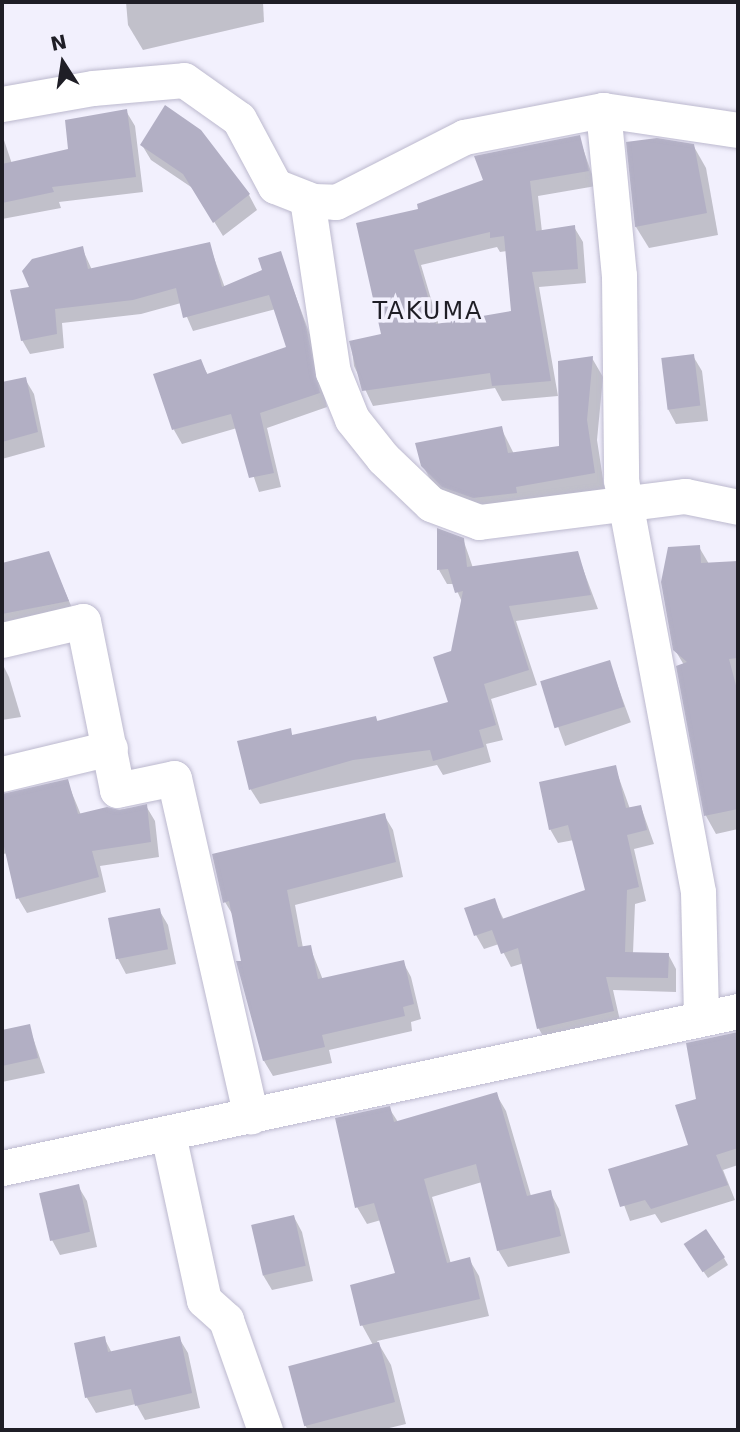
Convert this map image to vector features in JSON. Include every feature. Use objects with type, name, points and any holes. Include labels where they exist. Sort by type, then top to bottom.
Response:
[{"type":"street","points":[[2,104],[93,88],[184,80],[239,119],[275,186],[306,199],[336,202],[464,137],[603,110],[738,130]]},
{"type":"street","points":[[603,110],[619,275],[621,480],[698,892],[701,1018]]},
{"type":"street","points":[[306,199],[333,372],[352,419],[383,458],[431,504],[479,522],[625,507],[685,496],[738,507]]},
{"type":"street","points":[[2,640],[83,621],[117,790],[174,778],[251,1116]]},
{"type":"street","points":[[2,774],[110,748]]},
{"type":"street","points":[[2,1168],[738,1012]]},
{"type":"street","points":[[168,1134],[204,1300],[226,1320],[265,1430]]},
{"type":"building","points":[[165,105],[201,130],[250,194],[213,223],[183,174],[140,145]]},
{"type":"building","points":[[127,109],[136,177],[52,187],[54,192],[2,203],[2,164],[68,149],[65,120]]},
{"type":"building","points":[[580,135],[589,171],[530,181],[536,231],[575,225],[578,269],[532,272],[551,381],[492,386],[490,373],[362,391],[349,341],[381,334],[356,223],[418,209],[417,204],[483,180],[474,156]],"holes":[[[490,232],[490,238],[504,236],[511,311],[436,324],[414,250]]]},
{"type":"building","points":[[657,138],[694,144],[707,213],[635,227],[626,142]]},
{"type":"building","points":[[210,242],[222,287],[262,270],[258,258],[281,251],[306,327],[320,393],[260,413],[274,473],[249,478],[231,414],[172,430],[153,374],[201,359],[207,374],[286,347],[269,295],[183,318],[176,288],[133,300],[55,309],[57,334],[21,341],[10,290],[29,287],[22,271],[32,259],[83,246],[88,269]]},
{"type":"building","points":[[694,354],[700,406],[668,410],[661,358]]},
{"type":"building","points":[[593,356],[587,420],[595,473],[516,487],[517,493],[473,498],[442,487],[421,466],[415,443],[502,426],[508,453],[559,446],[558,361]]},
{"type":"building","points":[[26,377],[38,432],[2,442],[2,382]]},
{"type":"building","points":[[437,528],[464,538],[467,567],[578,551],[591,595],[509,606],[529,670],[484,684],[496,725],[479,730],[484,747],[433,761],[430,750],[353,760],[249,790],[237,741],[291,728],[292,735],[376,716],[377,721],[448,702],[433,657],[451,651],[463,591],[455,593],[448,569],[437,570]]},
{"type":"building","points":[[700,545],[701,563],[738,561],[738,658],[729,659],[738,693],[738,809],[704,816],[676,666],[687,662],[673,650],[661,582],[668,547]]},
{"type":"building","points":[[49,551],[69,601],[2,614],[2,563]]},
{"type":"building","points":[[610,660],[624,707],[555,728],[540,681]]},
{"type":"building","points":[[616,765],[626,808],[641,805],[647,830],[627,835],[639,887],[627,890],[625,952],[669,953],[668,978],[606,977],[614,1011],[537,1029],[518,948],[501,954],[492,930],[474,936],[464,908],[495,898],[502,919],[585,890],[568,825],[549,830],[539,782]]},
{"type":"building","points":[[68,779],[78,814],[107,807],[120,810],[147,804],[151,842],[92,851],[99,877],[16,899],[2,838],[2,794]]},
{"type":"building","points":[[385,813],[396,862],[287,890],[298,947],[311,945],[318,979],[404,960],[414,1004],[403,1007],[405,1016],[322,1035],[325,1047],[263,1061],[236,961],[241,961],[229,901],[223,903],[212,854]]},
{"type":"building","points":[[160,908],[168,949],[116,959],[108,918]]},
{"type":"building","points":[[30,1024],[38,1058],[2,1066],[2,1030]]},
{"type":"building","points":[[738,1032],[738,1148],[716,1155],[728,1185],[651,1209],[645,1200],[620,1207],[608,1169],[688,1145],[675,1105],[696,1099],[686,1043]]},
{"type":"building","points":[[497,1092],[527,1196],[551,1190],[561,1236],[497,1251],[476,1164],[424,1179],[447,1263],[470,1257],[480,1299],[360,1326],[350,1285],[395,1273],[374,1203],[355,1208],[335,1118],[390,1106],[394,1122]]},
{"type":"building","points":[[79,1184],[90,1232],[50,1241],[39,1193]]},
{"type":"building","points":[[294,1215],[306,1266],[263,1276],[251,1225]]},
{"type":"building","points":[[706,1229],[725,1257],[703,1272],[684,1244]]},
{"type":"building","points":[[105,1336],[108,1352],[180,1336],[192,1393],[135,1406],[131,1389],[85,1398],[74,1343]]},
{"type":"building","points":[[379,1342],[395,1402],[304,1426],[288,1366]]},
{"type":"district","name":"TAKUMA","points":[[428,312]]}]
